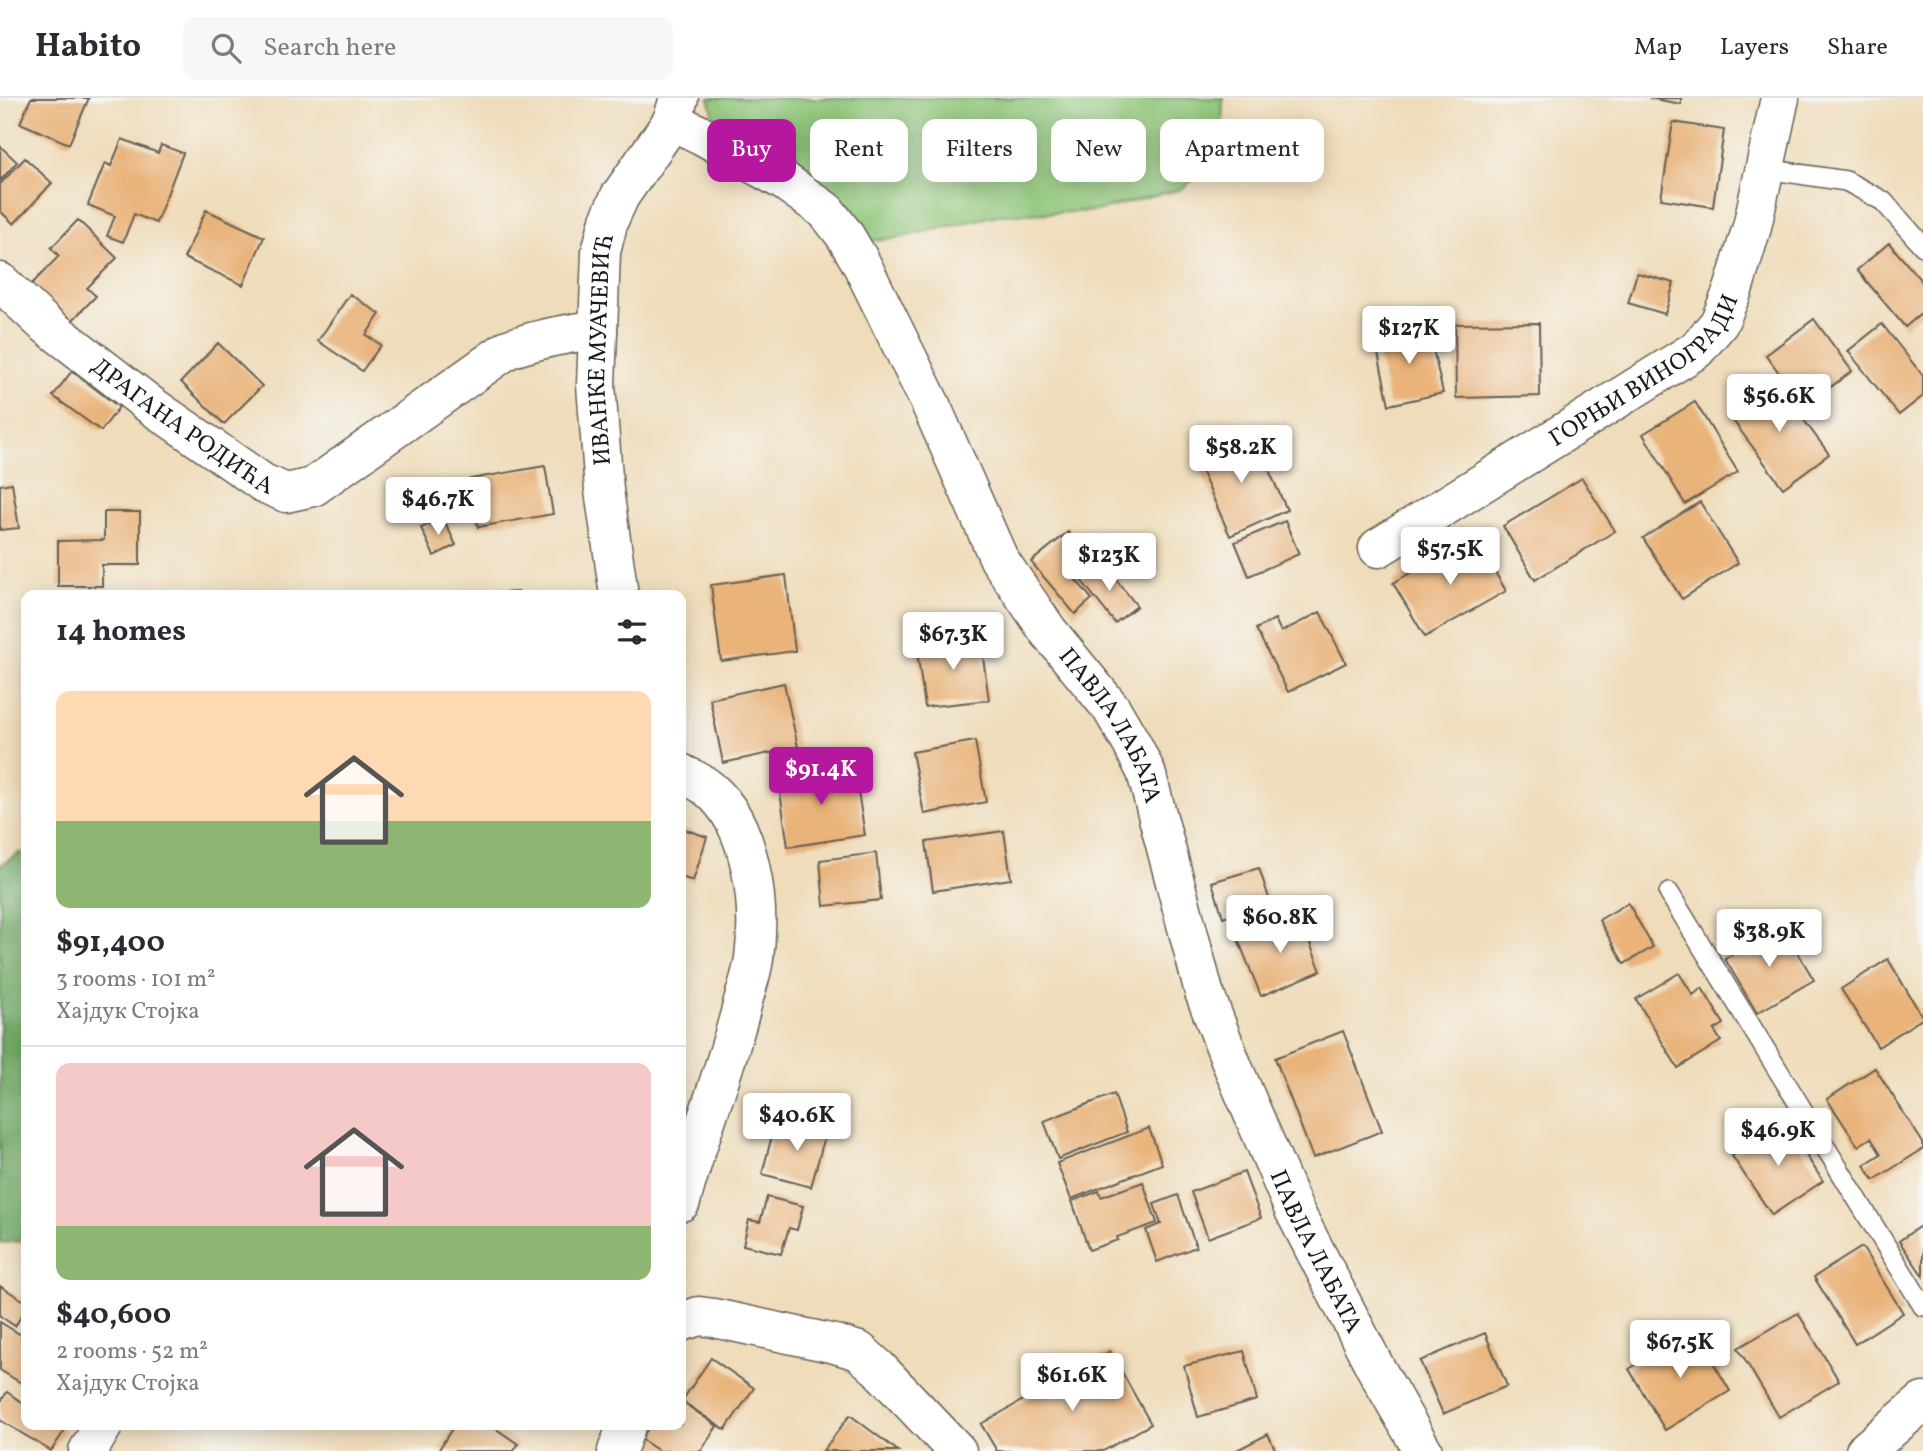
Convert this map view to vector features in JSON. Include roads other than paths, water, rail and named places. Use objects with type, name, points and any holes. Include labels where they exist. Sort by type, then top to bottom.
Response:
[{"type":"street","name":"ГОРЊИ ВИНОГРАДИ","points":[[1378,548],[1696,350],[1719,323],[1733,290],[1752,228],[1780,98]]},
{"type":"street","name":"ИВАНКЕ МУАЧЕВИЋ","points":[[618,590],[604,490],[596,385],[601,253],[609,220],[620,196],[676,110]]},
{"type":"street","name":"ПАВЛА ЛАБАТА","points":[[676,110],[703,136],[784,181],[826,211],[844,234],[930,403],[999,559],[1048,631],[1111,708],[1132,744],[1146,772],[1204,992],[1233,1067],[1294,1210],[1375,1367],[1423,1451]]},
{"type":"street","name":"ДРАГАНА РОДИЋА","points":[[0,282],[44,323],[149,404],[263,483],[286,493],[313,487],[508,349],[531,341],[598,330]]},
{"type":"street","points":[[686,776],[709,789],[746,845],[755,912],[754,958],[724,1066],[686,1182]]},
{"type":"street","points":[[686,1317],[714,1318],[859,1351],[957,1451]]},
{"type":"street","points":[[1866,1451],[1923,1402]]},
{"type":"street","points":[[88,1451],[100,1430]]},
{"type":"street","points":[[617,1451],[625,1430]]},
{"type":"lane","points":[[1765,169],[1846,181],[1883,201],[1923,246]]},
{"type":"lane","points":[[1669,893],[1923,1306]]}]
